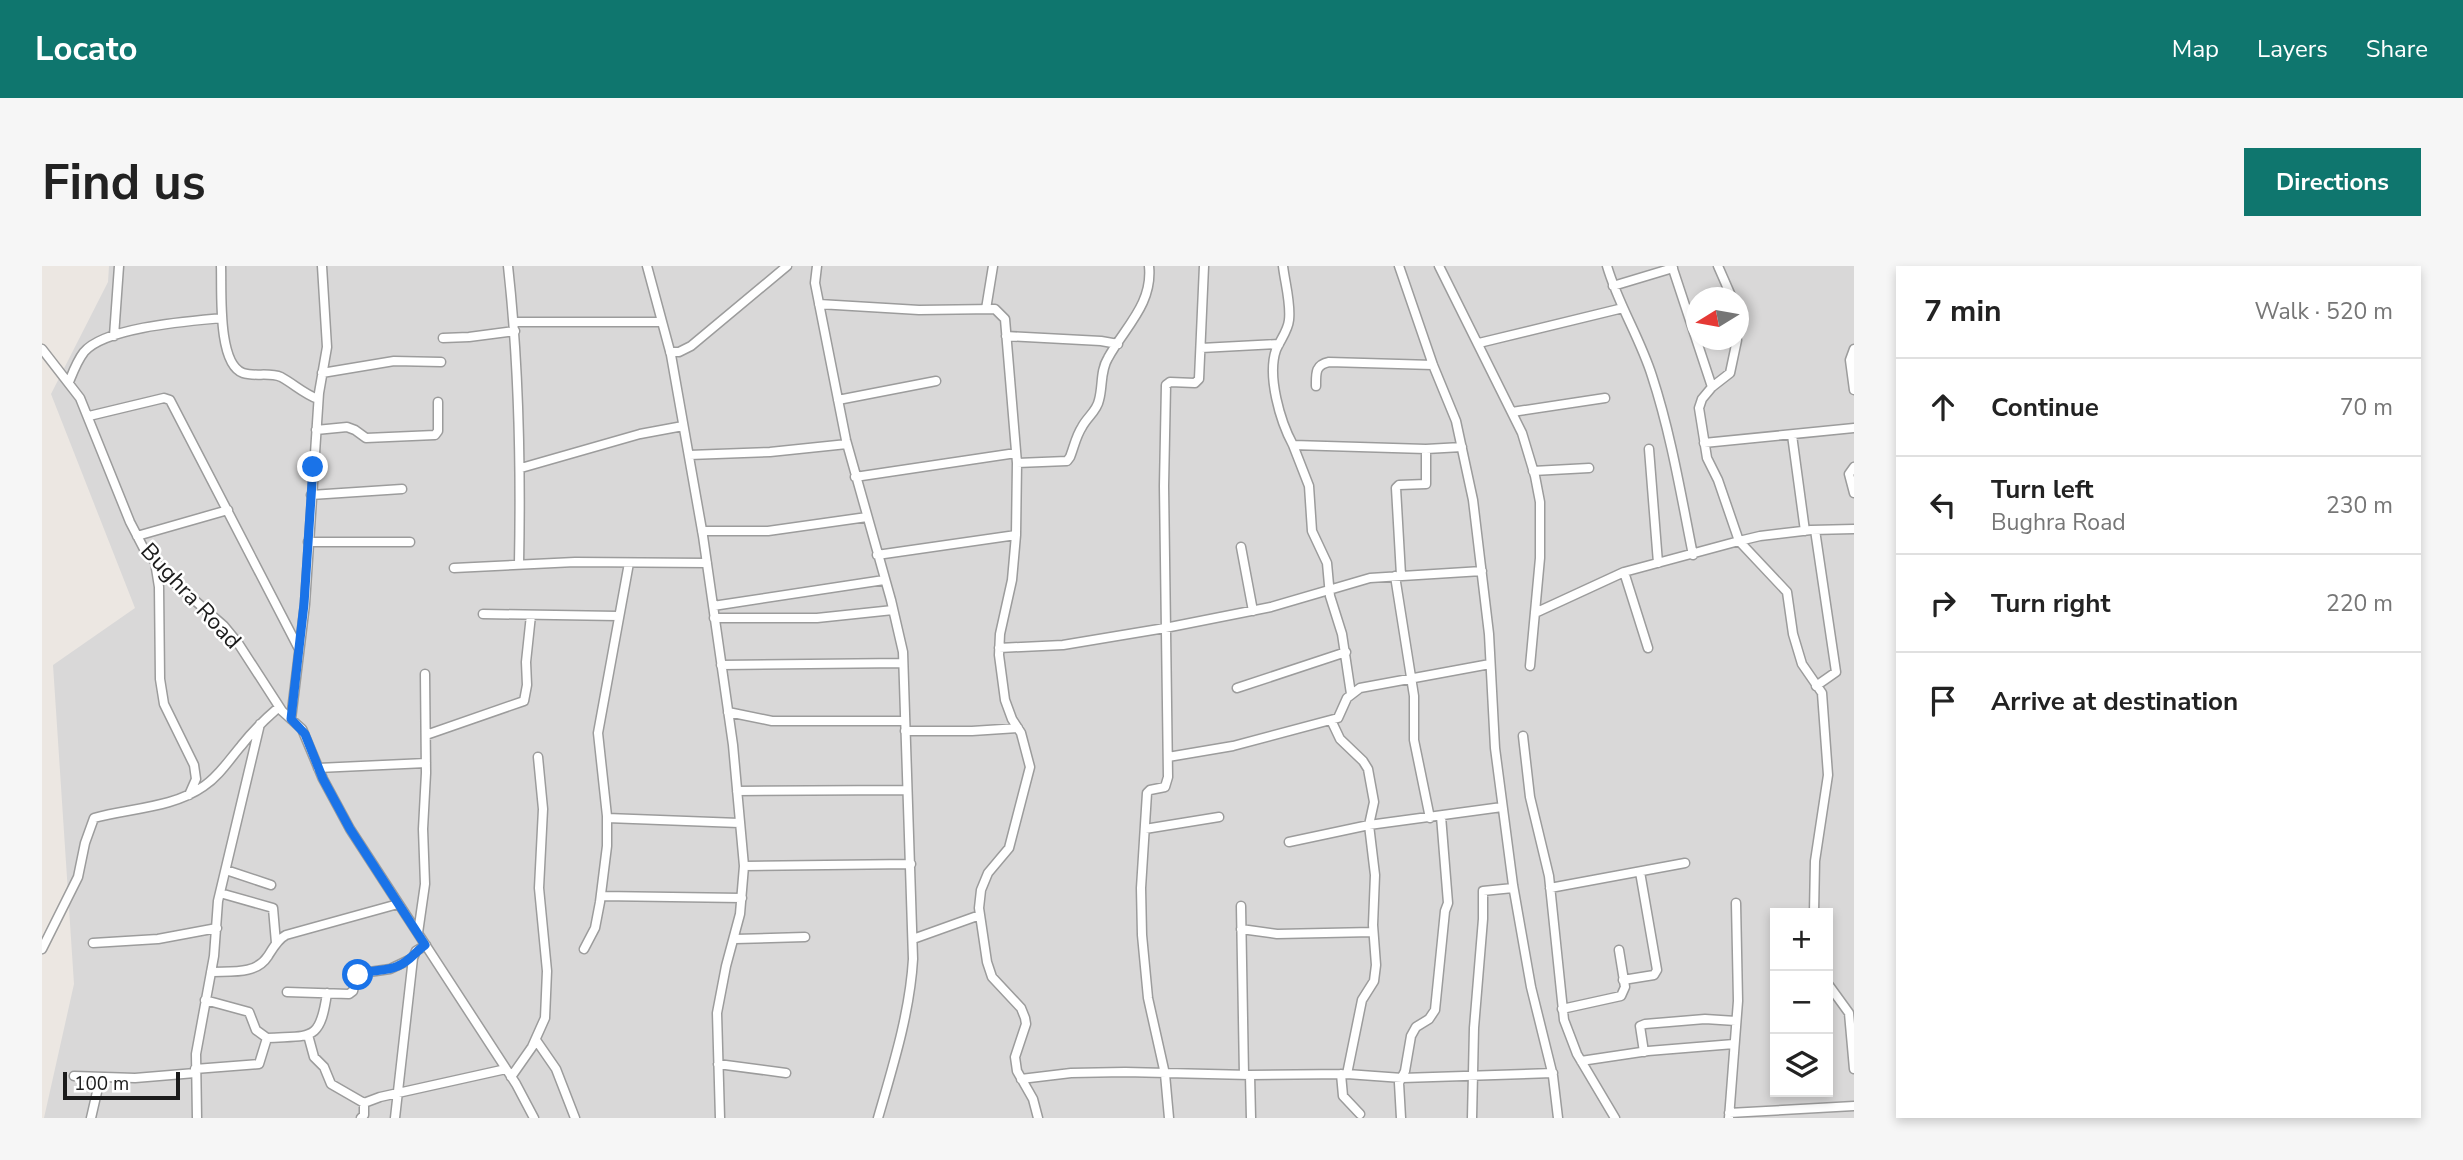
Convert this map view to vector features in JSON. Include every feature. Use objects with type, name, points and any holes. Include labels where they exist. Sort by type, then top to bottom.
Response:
[{"type":"street","points":[[114,336],[119,266]]},
{"type":"street","points":[[221,266],[222,318],[228,355],[238,370],[244,374],[278,376],[318,399]]},
{"type":"street","points":[[291,719],[318,399],[327,346],[321,266]]},
{"type":"street","points":[[508,266],[515,326],[521,468],[519,564]]},
{"type":"street","points":[[647,266],[670,352],[702,531],[728,712],[744,866],[735,939],[726,966],[717,1013],[719,1118]]},
{"type":"street","points":[[670,352],[678,352],[691,346],[787,266]]},
{"type":"street","points":[[817,266],[815,283],[847,444],[893,610],[903,663],[911,864],[912,978],[878,1118]]},
{"type":"street","points":[[986,309],[993,266]]},
{"type":"street","points":[[1017,463],[1067,461],[1070,457],[1083,424],[1097,407],[1108,357],[1144,303],[1150,282],[1149,266]]},
{"type":"street","points":[[1170,1118],[1165,1074],[1148,998],[1141,888],[1147,793],[1167,785],[1169,707],[1165,628],[1164,486],[1166,385],[1170,382],[1198,382],[1204,266]]},
{"type":"street","points":[[1283,266],[1289,317],[1274,358],[1275,392],[1309,486],[1312,530],[1327,563],[1329,590],[1346,652],[1351,694]]},
{"type":"street","points":[[1399,266],[1433,365],[1456,421],[1473,500],[1482,571],[1495,748],[1513,888],[1531,987],[1553,1073],[1558,1118]]},
{"type":"street","points":[[1440,266],[1512,412],[1526,443],[1534,471],[1540,502],[1540,558],[1530,666]]},
{"type":"street","points":[[1607,266],[1613,286],[1651,372],[1666,422],[1693,555]]},
{"type":"street","points":[[1718,266],[1727,287]]},
{"type":"street","points":[[1613,286],[1673,267],[1712,387]]},
{"type":"street","points":[[819,303],[919,310],[995,309],[1005,319],[1017,463],[1016,535],[1012,580],[999,648],[1002,689],[1030,767],[1009,848],[988,873],[981,890],[980,915],[992,977],[1021,1008],[1025,1018],[1026,1024],[1015,1056],[1017,1071],[1033,1099],[1038,1118]]},
{"type":"street","points":[[1479,343],[1623,308]]},
{"type":"street","points":[[69,382],[84,352],[99,341],[169,324],[222,318]]},
{"type":"street","points":[[443,338],[469,337],[515,326],[662,323]]},
{"type":"street","points":[[1006,336],[1118,344]]},
{"type":"street","points":[[1201,348],[1279,344]]},
{"type":"street","name":"Bughra Road","points":[[42,349],[69,382],[89,416],[144,549],[168,578],[224,626],[279,707],[305,734],[318,768],[350,829],[506,1069],[534,1118]]},
{"type":"street","points":[[1854,349],[1850,360],[1854,390]]},
{"type":"street","points":[[1735,350],[1730,373],[1712,387],[1702,399],[1699,408],[1707,458],[1718,480],[1739,541],[1787,592],[1793,634],[1802,664],[1822,694],[1828,775],[1815,861],[1814,908]]},
{"type":"street","points":[[322,373],[394,361],[441,362]]},
{"type":"street","points":[[1316,386],[1316,369],[1329,362],[1433,365]]},
{"type":"street","points":[[838,400],[936,381]]},
{"type":"street","points":[[89,416],[164,398],[170,400],[299,649]]},
{"type":"street","points":[[1512,412],[1605,398]]},
{"type":"street","points":[[316,430],[347,427],[366,438],[435,435],[438,431],[438,402]]},
{"type":"street","points":[[521,468],[640,434],[683,426]]},
{"type":"street","points":[[1704,443],[1854,428]]},
{"type":"street","points":[[1792,435],[1805,531]]},
{"type":"street","points":[[689,455],[769,452],[847,444]]},
{"type":"street","points":[[1293,445],[1426,449],[1462,447]]},
{"type":"street","points":[[1426,449],[1426,484],[1399,485],[1396,488],[1398,575],[1414,695],[1414,740],[1430,818]]},
{"type":"street","points":[[1649,449],[1658,563]]},
{"type":"street","points":[[855,477],[1016,453]]},
{"type":"street","points":[[1854,467],[1849,474],[1854,493]]},
{"type":"street","points":[[1534,471],[1589,468]]},
{"type":"street","points":[[311,495],[402,489]]},
{"type":"street","points":[[137,536],[228,510]]},
{"type":"street","points":[[702,531],[768,531],[867,517]]},
{"type":"street","points":[[1535,613],[1624,572],[1739,541],[1805,531],[1854,529]]},
{"type":"street","points":[[1815,530],[1836,672],[1816,686]]},
{"type":"street","points":[[877,555],[1016,535]]},
{"type":"street","points":[[308,542],[410,542]]},
{"type":"street","points":[[1241,547],[1253,611]]},
{"type":"street","points":[[155,562],[159,587],[160,679],[164,704],[194,765],[196,779],[189,795]]},
{"type":"street","points":[[584,948],[594,928],[601,896],[607,818],[598,733],[629,563]]},
{"type":"street","points":[[454,568],[519,564],[707,563]]},
{"type":"street","points":[[999,648],[1063,645],[1165,628],[1253,611],[1370,578],[1482,571]]},
{"type":"street","points":[[1624,572],[1648,649]]},
{"type":"street","points":[[713,606],[884,580]]},
{"type":"street","points":[[715,618],[817,618],[893,610]]},
{"type":"street","points":[[483,614],[618,617]]},
{"type":"street","points":[[426,735],[524,701],[531,615]]},
{"type":"street","points":[[1237,688],[1346,652]]},
{"type":"street","points":[[721,665],[903,663]]},
{"type":"street","points":[[1168,757],[1255,741],[1338,718],[1351,694],[1360,688],[1490,664]]},
{"type":"street","points":[[418,933],[425,884],[425,674]]},
{"type":"street","points":[[42,950],[78,877],[85,843],[94,818],[162,804],[189,795],[205,786],[260,724],[279,707]]},
{"type":"street","points":[[728,712],[772,721],[972,731],[1018,728]]},
{"type":"street","points":[[1331,720],[1340,739],[1368,769],[1374,802],[1369,825],[1376,875],[1373,932],[1377,956],[1374,981],[1362,1000],[1344,1074],[1343,1096],[1360,1114]]},
{"type":"street","points":[[197,1118],[195,1071],[211,972],[220,892],[260,724]]},
{"type":"street","points":[[1523,736],[1530,797],[1550,888],[1564,1020],[1581,1061],[1615,1118]]},
{"type":"street","points":[[511,1077],[536,1040],[545,1018],[547,985],[539,888],[543,809],[538,757]]},
{"type":"street","points":[[318,768],[426,763]]},
{"type":"street","points":[[737,791],[906,790]]},
{"type":"street","points":[[1289,842],[1369,825],[1502,807]]},
{"type":"street","points":[[1401,1118],[1399,1083],[1405,1071],[1411,1037],[1416,1027],[1429,1019],[1435,1010],[1448,903],[1441,816]]},
{"type":"street","points":[[1145,829],[1219,817]]},
{"type":"street","points":[[607,818],[739,823]]},
{"type":"street","points":[[1550,888],[1685,863]]},
{"type":"street","points":[[744,866],[911,864]]},
{"type":"street","points":[[226,870],[271,886]]},
{"type":"street","points":[[1623,980],[1654,975],[1657,970],[1640,872]]},
{"type":"street","points":[[1472,1118],[1483,891],[1513,888]]},
{"type":"street","points":[[220,892],[273,908],[276,943]]},
{"type":"street","points":[[601,896],[742,898]]},
{"type":"street","points":[[1737,903],[1736,1021],[1729,1116],[1854,1106]]},
{"type":"street","points":[[211,972],[255,969],[266,959],[281,937],[398,904]]},
{"type":"street","points":[[1241,906],[1251,1118]]},
{"type":"street","points":[[913,939],[980,915]]},
{"type":"street","points":[[93,943],[158,939],[217,928]]},
{"type":"street","points":[[1241,929],[1277,934],[1373,932]]},
{"type":"street","points":[[735,939],[805,937]]},
{"type":"street","points":[[395,1118],[413,958],[416,951],[425,945]]},
{"type":"street","points":[[1562,1009],[1621,996],[1625,992],[1619,950]]},
{"type":"street","points":[[287,992],[349,994],[353,991],[356,978],[362,973],[390,969],[413,958]]},
{"type":"street","points":[[1833,991],[1849,1013],[1854,1069]]},
{"type":"street","points":[[205,1000],[249,1012],[256,1030],[267,1038],[308,1035],[316,1030],[323,1017],[327,993]]},
{"type":"street","points":[[1644,1052],[1640,1026],[1645,1024],[1705,1019],[1736,1021]]},
{"type":"street","points":[[308,1035],[314,1058],[324,1067],[331,1084],[365,1103],[506,1069]]},
{"type":"street","points":[[74,1076],[100,1079],[259,1064],[267,1038]]},
{"type":"street","points":[[536,1040],[556,1069],[575,1118]]},
{"type":"street","points":[[1581,1061],[1734,1044]]},
{"type":"street","points":[[718,1064],[786,1073]]},
{"type":"street","points":[[1021,1079],[1071,1073],[1344,1074],[1402,1078],[1553,1073]]},
{"type":"street","points":[[92,1118],[100,1079]]},
{"type":"street","points":[[361,1118],[364,1115],[365,1103]]},
{"type":"shaded area","points":[[109,266],[1854,266],[1854,1118],[44,1118],[74,984],[53,665],[135,608],[51,394],[108,282]]},
{"type":"route","points":[[313,467],[304,604],[291,719],[305,734],[323,779],[350,829],[425,945],[416,951],[413,958],[399,966],[358,975]]}]
